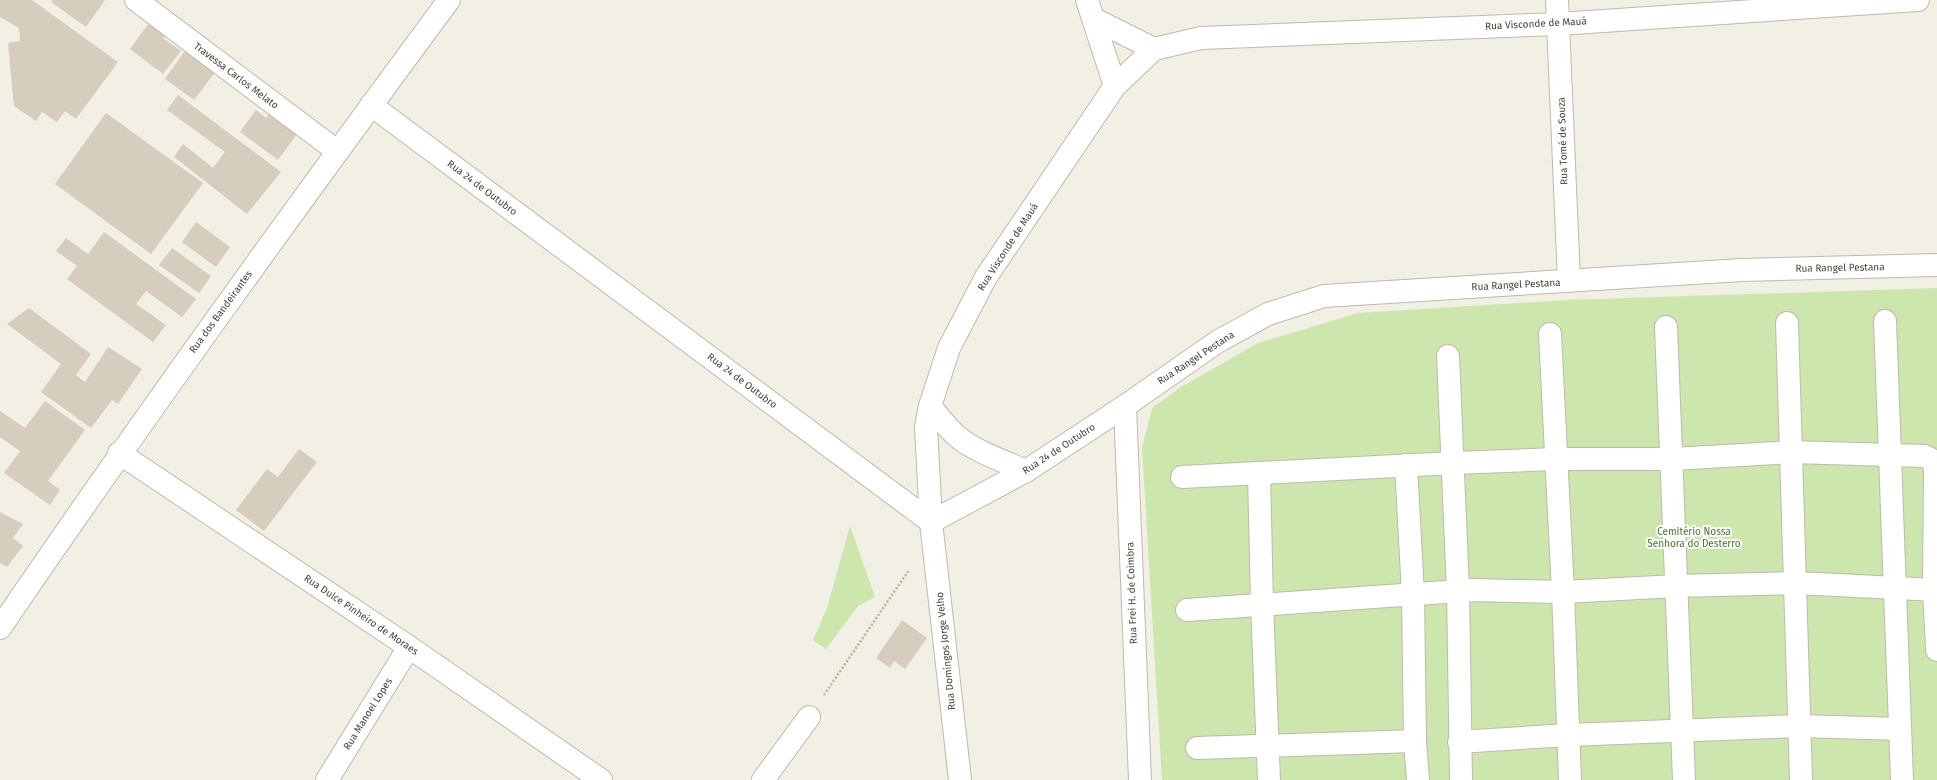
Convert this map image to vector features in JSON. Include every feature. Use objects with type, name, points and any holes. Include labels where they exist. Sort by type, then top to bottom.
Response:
[{"type":"street","name":"Travessa Carlos Melato","points":[[136,0],[337,151]]},
{"type":"street","name":"Rua dos Bandeirantes","points":[[0,628],[119,453],[337,151],[449,0]]},
{"type":"street","name":"Rua Tomé de Souza","points":[[1557,0],[1569,281]]},
{"type":"street","name":"Rua Visconde de Mauá","points":[[932,528],[926,426],[930,406],[949,348],[986,277],[1115,86],[1154,49],[1201,38],[1558,24],[1918,0]]},
{"type":"street","points":[[1091,10],[1154,49]]},
{"type":"street","points":[[1091,10],[1115,86]]},
{"type":"street","name":"Rua 24 de Outubro","points":[[371,105],[932,528],[1026,471],[1125,406]]},
{"type":"street","name":"Rua Rangel Pestana","points":[[1125,406],[1217,342],[1268,314],[1324,296],[1742,270],[1937,265]]},
{"type":"street","points":[[1885,321],[1902,780]]},
{"type":"street","points":[[1787,323],[1801,780]]},
{"type":"street","points":[[1666,327],[1684,780]]},
{"type":"street","points":[[1550,334],[1563,592],[1570,780]]},
{"type":"street","points":[[1448,356],[1454,463],[1458,590],[1459,742],[1461,780]]},
{"type":"street","points":[[930,406],[947,427],[960,439],[985,453],[1026,471]]},
{"type":"street","name":"Rua Frei H. de Coimbra","points":[[1125,406],[1140,780]]},
{"type":"street","points":[[1182,477],[1454,463],[1556,459],[1672,459],[1792,452],[1925,456],[1932,460],[1935,468],[1935,590],[1937,650]]},
{"type":"street","name":"Rua Dulce Pinheiro de Moraes","points":[[119,453],[409,647],[601,780]]},
{"type":"street","points":[[1406,466],[1413,594],[1415,741],[1418,780]]},
{"type":"street","points":[[1259,473],[1262,604],[1269,780]]},
{"type":"street","name":"Rua Domingos Jorge Velho","points":[[932,528],[960,780]]},
{"type":"street","points":[[1187,610],[1458,590],[1563,592],[1677,586],[1796,583],[1935,590]]},
{"type":"street","name":"Rua Manoel Lopes","points":[[328,780],[409,647]]},
{"type":"street","points":[[763,780],[809,717]]},
{"type":"street","points":[[1459,742],[1800,726],[1900,728]]},
{"type":"street","points":[[1197,748],[1415,741]]},
{"type":"path","points":[[809,717],[932,528]]},
{"type":"green space","name":"Cemitério Nossa Senhora do Desterro","points":[[1937,288],[1937,780],[1162,780],[1142,448],[1152,408],[1181,387],[1258,343],[1358,313],[1566,300]]},
{"type":"green space","points":[[850,526],[875,597],[858,606],[826,649],[813,640],[827,608]]},
{"type":"building","points":[[0,0],[32,0],[118,62],[76,119],[65,111],[57,122],[42,112],[36,121],[14,106],[8,43],[20,41],[19,28],[0,17]]},
{"type":"building","points":[[53,0],[105,0],[86,27],[51,2]]},
{"type":"building","points":[[152,19],[168,32],[163,38],[181,51],[163,74],[130,49]]},
{"type":"building","points":[[189,45],[219,67],[194,100],[165,79]]},
{"type":"building","points":[[178,95],[281,172],[247,214],[174,157],[183,144],[213,168],[225,152],[167,110]]},
{"type":"building","points":[[273,109],[300,130],[278,160],[240,132],[256,110],[266,118]]},
{"type":"building","points":[[106,113],[203,183],[151,254],[55,184]]},
{"type":"building","points":[[196,222],[230,247],[216,267],[182,242]]},
{"type":"building","points":[[104,232],[196,299],[182,317],[146,291],[136,304],[166,325],[153,342],[67,279],[77,266],[56,251],[66,238],[88,254]]},
{"type":"building","points":[[172,248],[211,276],[199,293],[159,265]]},
{"type":"building","points":[[29,308],[91,354],[76,375],[85,382],[108,347],[142,369],[118,404],[112,400],[91,428],[41,392],[61,364],[7,324]]},
{"type":"building","points":[[45,401],[85,430],[48,481],[60,490],[50,505],[4,473],[20,451],[0,437],[0,411],[25,428]]},
{"type":"building","points":[[299,449],[317,462],[264,531],[236,510],[267,469],[278,477]]},
{"type":"building","points":[[0,512],[23,524],[13,538],[23,546],[7,567],[0,563]]},
{"type":"building","points":[[902,620],[927,638],[905,669],[894,661],[890,668],[876,658]]}]
